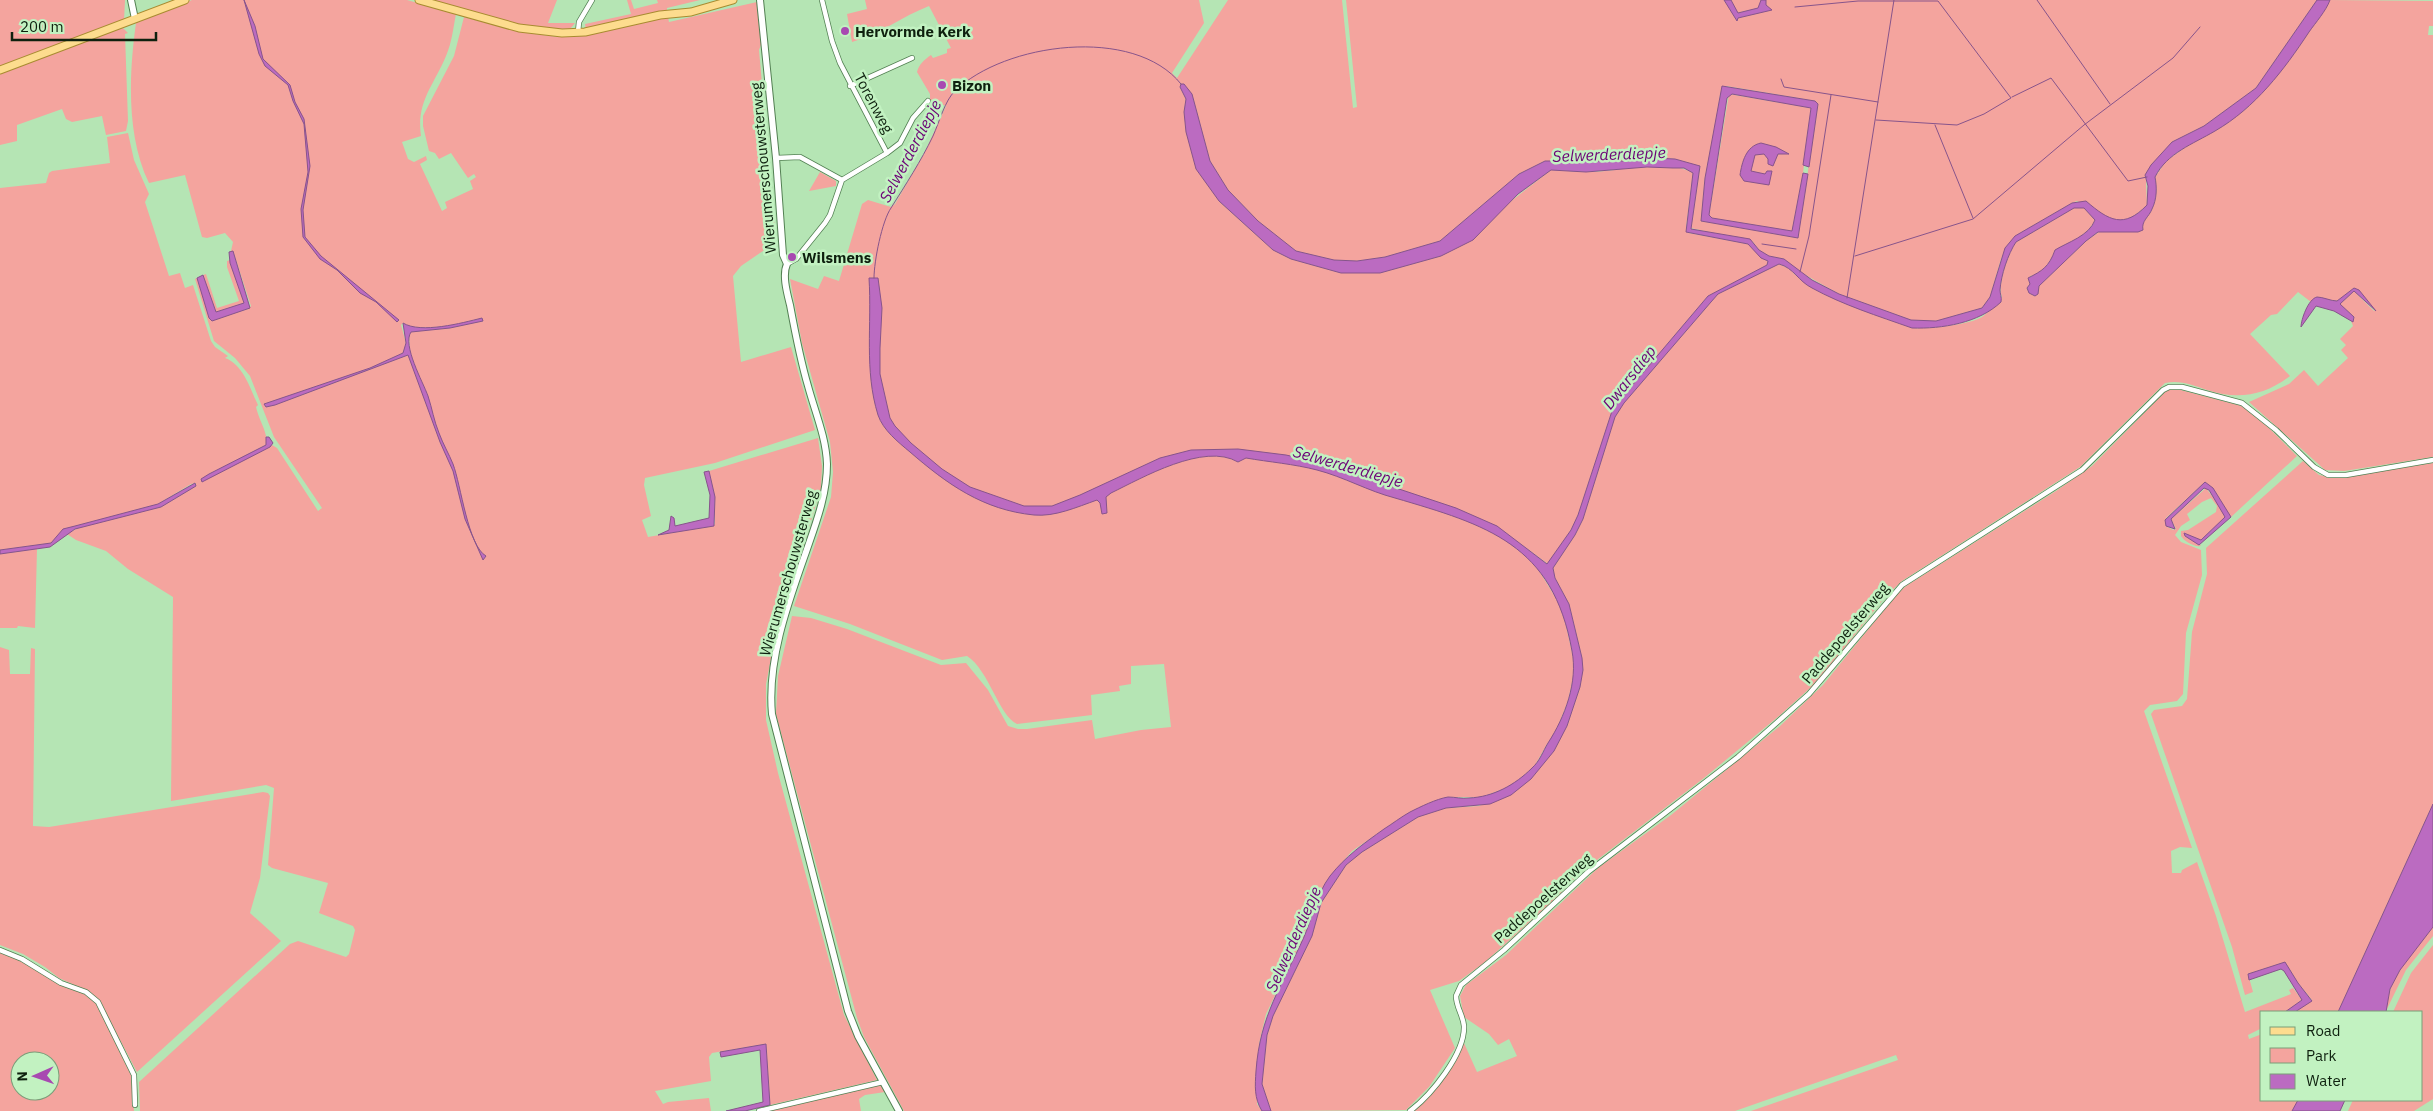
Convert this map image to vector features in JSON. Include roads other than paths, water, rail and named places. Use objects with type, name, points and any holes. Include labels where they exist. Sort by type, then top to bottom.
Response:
[{"type":"main road","points":[[0,70],[185,0]]},
{"type":"main road","points":[[419,0],[527,30],[546,33],[578,32],[680,9],[709,6],[733,0]]},
{"type":"street","points":[[131,0],[135,19]]},
{"type":"street","points":[[578,32],[579,22],[592,0]]},
{"type":"street","name":"Wierumerschouwsterweg","points":[[760,0],[776,158],[783,255],[787,264],[785,270],[796,340],[824,439],[827,472],[822,507],[799,571],[774,663],[771,684],[772,714],[848,1011],[858,1036],[899,1111]]},
{"type":"street","name":"Torenweg","points":[[822,0],[834,48],[850,86],[887,153],[842,180]]},
{"type":"street","points":[[850,86],[912,58]]},
{"type":"street","points":[[887,153],[900,143],[913,118],[928,101]]},
{"type":"street","points":[[776,158],[800,158],[842,180],[830,215],[825,223],[796,259],[787,264]]},
{"type":"street","name":"Paddepoelsterweg","points":[[1410,1111],[1437,1084],[1458,1050],[1464,1026],[1456,996],[1461,985],[1504,950],[1588,872],[1656,821],[1773,727],[1831,672],[1898,590],[2082,470],[2162,390],[2169,387],[2182,387],[2242,404],[2281,435],[2314,467],[2328,475],[2346,474],[2433,460]]},
{"type":"street","points":[[0,950],[22,959],[61,983],[86,992],[98,1002],[134,1075],[135,1105]]},
{"type":"street","points":[[759,1111],[883,1082]]},
{"type":"water","points":[[244,0],[255,26],[263,59],[290,85],[295,102],[304,119],[310,166],[303,210],[305,237],[321,256],[399,320],[397,322],[376,302],[360,293],[337,270],[320,259],[303,237],[301,209],[308,172],[304,124],[288,85],[265,66],[259,54]]},
{"type":"water","points":[[1724,0],[1731,0],[1738,13],[1758,8],[1761,0],[1766,0],[1766,5],[1772,10],[1738,18],[1737,21]]},
{"type":"water","points":[[2317,0],[2330,0],[2279,74],[2256,100],[2229,122],[2173,155],[2160,169],[2155,177],[2155,201],[2151,212],[2144,222],[2143,230],[2138,232],[2098,232],[2039,286],[2038,294],[2035,296],[2029,293],[2027,288],[2030,284],[2028,278],[2044,268],[2055,250],[2078,238],[2092,226],[2095,220],[2084,208],[2074,208],[2016,242],[2003,271],[2000,290],[2001,302],[1971,320],[1948,326],[1912,328],[1861,310],[1807,285],[1789,268],[1779,264],[1718,294],[1624,403],[1615,417],[1583,519],[1575,535],[1553,568],[1555,578],[1569,604],[1582,658],[1583,670],[1580,687],[1567,726],[1554,751],[1531,779],[1511,795],[1490,804],[1446,808],[1418,817],[1362,852],[1346,865],[1321,903],[1312,936],[1273,1016],[1267,1035],[1262,1084],[1271,1111],[1262,1111],[1256,1097],[1255,1087],[1258,1051],[1262,1033],[1273,1001],[1304,937],[1325,883],[1342,862],[1362,845],[1410,812],[1443,798],[1478,797],[1495,793],[1511,785],[1535,765],[1560,722],[1572,687],[1572,651],[1563,615],[1549,586],[1532,563],[1511,544],[1459,518],[1308,468],[1246,458],[1238,462],[1224,457],[1208,456],[1191,459],[1156,471],[1111,493],[1106,497],[1107,513],[1102,514],[1100,503],[1097,500],[1066,511],[1034,515],[998,508],[967,494],[924,464],[891,435],[880,420],[871,381],[869,278],[878,278],[882,308],[880,374],[890,418],[911,443],[942,469],[970,487],[1024,506],[1052,506],[1160,458],[1191,450],[1238,449],[1286,455],[1321,463],[1456,508],[1497,526],[1547,564],[1571,530],[1578,515],[1613,408],[1708,296],[1767,265],[1768,261],[1761,258],[1748,244],[1686,232],[1693,173],[1684,168],[1647,167],[1586,172],[1551,170],[1518,194],[1473,240],[1441,256],[1380,273],[1341,273],[1291,259],[1273,250],[1219,201],[1196,169],[1186,132],[1184,112],[1186,99],[1180,87],[1181,84],[1184,84],[1192,94],[1210,161],[1228,190],[1258,221],[1296,251],[1334,260],[1357,261],[1385,257],[1440,241],[1519,174],[1545,161],[1675,159],[1700,166],[1691,229],[1750,239],[1759,250],[1769,256],[1784,259],[1812,280],[1839,294],[1911,320],[1936,321],[1982,308],[1990,297],[2005,248],[2015,236],[2072,203],[2086,201],[2102,213],[2116,220],[2124,220],[2139,213],[2147,205],[2148,186],[2145,175],[2151,165],[2172,142],[2204,126],[2256,88]]},
{"type":"water","points":[[1722,86],[1815,101],[1818,104],[1809,167],[1803,165],[1811,108],[1732,94],[1727,98],[1710,208],[1709,215],[1712,218],[1792,231],[1803,173],[1808,174],[1798,238],[1701,221],[1705,178]]},
{"type":"water","points":[[1761,143],[1776,147],[1789,154],[1778,154],[1773,166],[1768,164],[1768,159],[1764,154],[1755,155],[1751,171],[1765,174],[1767,171],[1772,171],[1769,185],[1744,181],[1740,175],[1748,151]]},
{"type":"water","points":[[233,251],[250,308],[212,321],[209,318],[197,278],[203,275],[216,312],[244,303],[230,263],[229,252]]},
{"type":"water","points":[[2354,288],[2359,290],[2376,311],[2354,291],[2340,304],[2354,317],[2353,322],[2334,311],[2316,306],[2301,327],[2306,310],[2314,299],[2319,297],[2337,301]]},
{"type":"water","points":[[482,318],[483,321],[450,328],[411,332],[409,338],[409,346],[414,364],[428,396],[439,433],[453,464],[474,540],[465,519],[453,471],[440,442],[408,355],[275,405],[266,407],[264,404],[370,368],[403,353],[406,343],[403,323],[420,328],[431,328]]},
{"type":"water","points":[[266,437],[269,437],[273,443],[270,447],[202,482],[201,479],[209,474],[266,445]]},
{"type":"water","points":[[709,471],[715,497],[714,526],[658,535],[669,530],[671,516],[674,518],[675,526],[709,518],[710,495],[704,472]]},
{"type":"water","points":[[2205,482],[2213,488],[2231,517],[2199,545],[2185,536],[2184,533],[2201,540],[2225,517],[2209,490],[2204,488],[2171,519],[2175,529],[2166,526],[2165,520]]},
{"type":"water","points":[[195,483],[196,486],[161,507],[75,529],[50,547],[0,554],[0,550],[51,543],[63,529],[158,504]]},
{"type":"water","points":[[474,540],[486,556],[483,560]]},
{"type":"water","points":[[2433,804],[2433,927],[2400,970],[2390,989],[2386,1011],[2338,1011]]},
{"type":"water","points":[[2285,962],[2312,1001],[2297,1011],[2286,1011],[2302,1000],[2284,971],[2281,969],[2249,980],[2248,974]]},
{"type":"water","points":[[766,1044],[770,1105],[745,1111],[726,1111],[763,1102],[760,1050],[721,1057],[720,1052]]},
{"type":"water","points":[[2297,1101],[2345,1101],[2340,1111],[2292,1111]]},
{"type":"waterway","points":[[1847,298],[1894,0]]},
{"type":"waterway","points":[[2037,0],[2110,104]]},
{"type":"waterway","points":[[1795,7],[1858,1],[1938,1],[2011,98],[1984,114],[1957,125],[1876,120]]},
{"type":"waterway","points":[[1855,256],[1973,219],[2084,125],[2173,58],[2200,27]]},
{"type":"waterway","name":"Selwerderdiepje","points":[[874,278],[879,242],[888,214],[933,136],[951,95],[977,74],[1004,61],[1036,52],[1069,47],[1102,48],[1133,53],[1160,65],[1181,84]]},
{"type":"waterway","points":[[2012,97],[2051,78],[2128,181],[2147,177]]},
{"type":"waterway","points":[[1781,79],[1784,87],[1878,102]]},
{"type":"waterway","points":[[1800,272],[1809,236],[1831,95]]},
{"type":"waterway","points":[[1935,125],[1973,218]]},
{"type":"waterway","points":[[1762,244],[1796,249]]},
{"type":"place","name":"Hervormde Kerk","points":[[845,31]]},
{"type":"place","name":"Bizon","points":[[942,85]]},
{"type":"place","name":"Wilsmens","points":[[792,257]]},
{"type":"water label","name":"Dwarsdiep","points":[[1629,377]]}]
